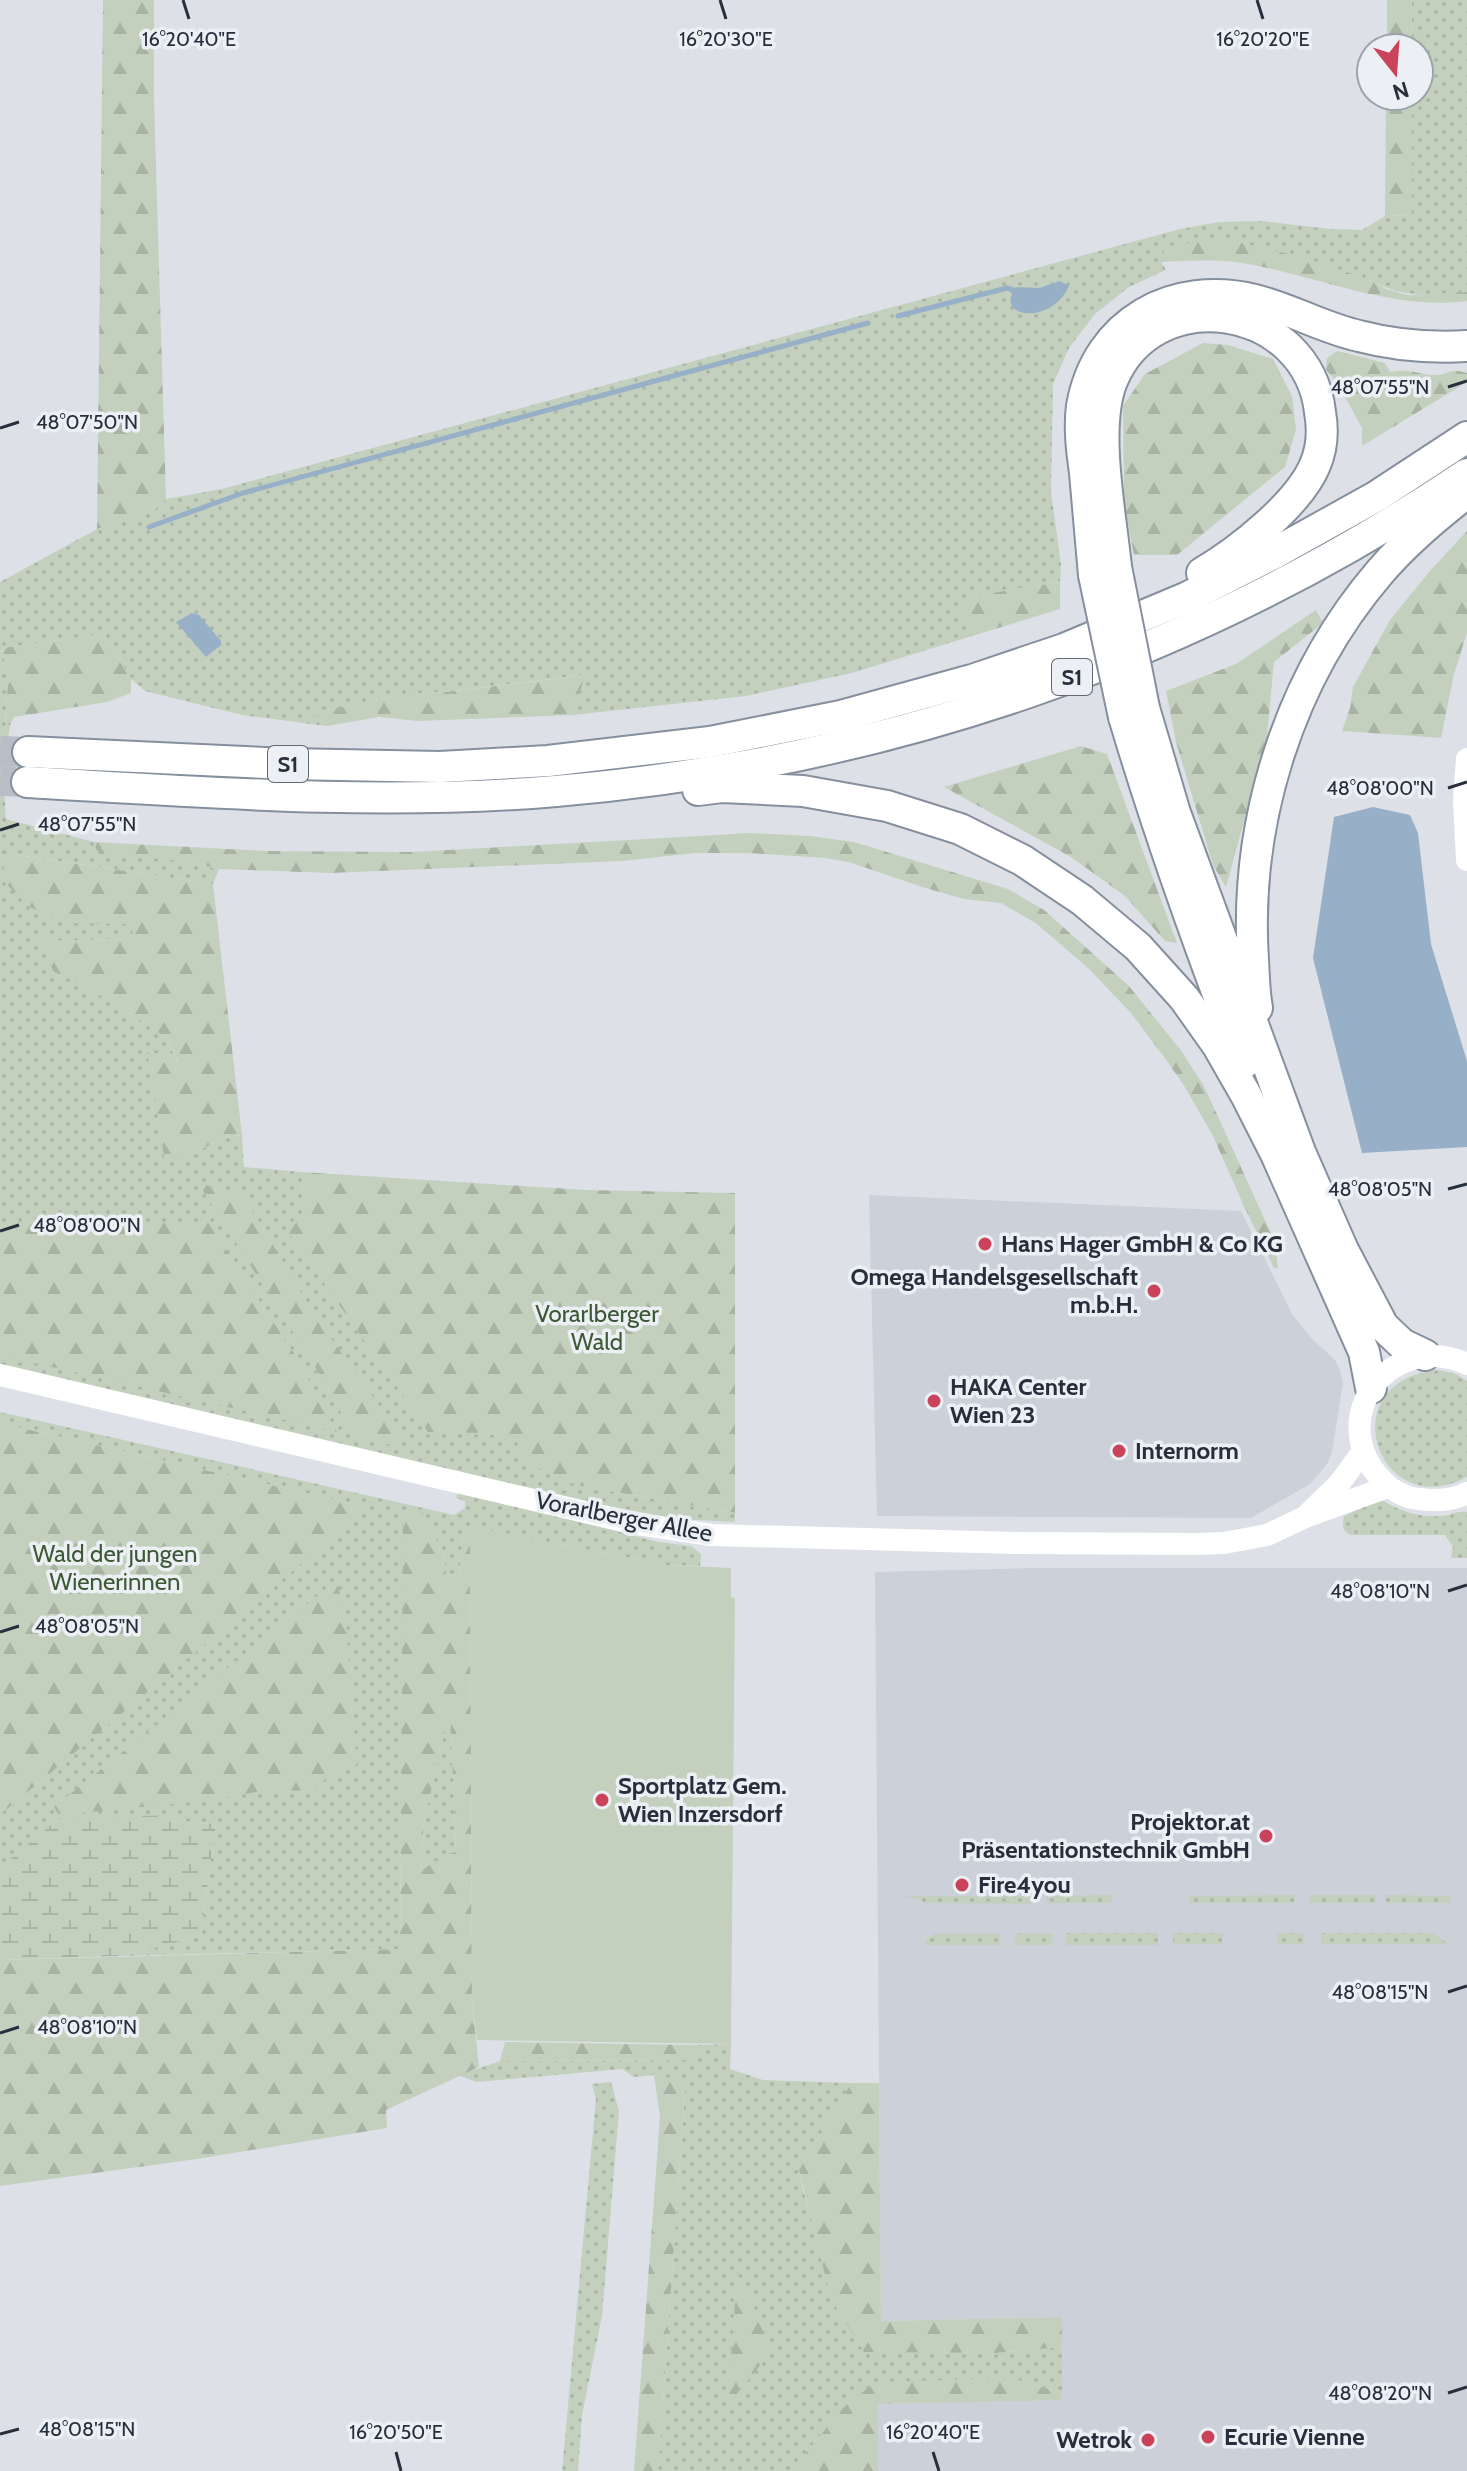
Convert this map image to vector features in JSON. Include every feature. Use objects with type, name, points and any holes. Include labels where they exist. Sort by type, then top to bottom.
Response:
[{"type":"highway","points":[[1276,1154],[1256,1092],[1154,819],[1081,438],[1082,407],[1092,373],[1112,340],[1143,313],[1180,297],[1220,294],[1257,300],[1357,336],[1403,344],[1467,346]]},
{"type":"highway","points":[[1105,571],[1104,409],[1113,380],[1128,354],[1154,331],[1185,318],[1218,315],[1248,321],[1279,337],[1304,364],[1319,396],[1323,432],[1315,465],[1298,494],[1266,525],[1214,566],[1166,592],[1145,615]]},
{"type":"highway","name":"S1","points":[[1467,437],[1377,496],[1188,597],[1064,649],[972,680],[841,716],[696,744],[548,761],[440,767],[288,764],[27,767],[289,795],[426,796],[553,791],[641,782],[718,771],[847,745],[979,710],[1095,669],[1199,624],[1288,580],[1389,523],[1467,474]]},
{"type":"highway","points":[[1268,1069],[1256,1001],[1251,927],[1255,852],[1276,764],[1295,709],[1329,641],[1380,572],[1435,517],[1467,492]]},
{"type":"highway","points":[[1134,713],[1175,813],[1300,1152],[1343,1250],[1375,1313],[1390,1334],[1402,1344],[1425,1355]]},
{"type":"highway","points":[[641,782],[691,791],[722,787],[803,791],[887,806],[960,829],[1022,860],[1082,900],[1138,947],[1184,998],[1218,1046],[1276,1154],[1364,1352],[1371,1388]]},
{"type":"main road","points":[[1467,759],[1464,800],[1467,860]]},
{"type":"main road","points":[[1465,1496],[1436,1501],[1411,1499],[1388,1487],[1372,1470],[1363,1451],[1359,1430],[1362,1409],[1371,1388],[1388,1370],[1405,1360],[1425,1355],[1452,1357],[1467,1364]]},
{"type":"main road","name":"Vorarlberger Allee","points":[[0,1375],[632,1523],[711,1535],[1016,1543],[1224,1543],[1267,1535],[1305,1517],[1388,1487]]},
{"type":"main road","name":"Vorarlberger Allee","points":[[1305,1517],[1339,1484],[1363,1451]]},
{"type":"shaded area","points":[[869,1195],[1241,1211],[1292,1314],[1311,1338],[1335,1360],[1340,1370],[1343,1383],[1332,1452],[1327,1464],[1310,1484],[1251,1518],[877,1516]]},
{"type":"shaded area","points":[[1035,1568],[1467,1568],[1467,2471],[878,2471],[877,2404],[1062,2399],[1061,2317],[881,2321],[875,1572]]},
{"type":"green space","points":[[103,0],[154,0],[166,499],[154,510],[97,529]]},
{"type":"green space","points":[[1387,0],[1412,0],[1411,32],[1387,32]]},
{"type":"green space","points":[[1412,0],[1467,0],[1467,292],[1405,293],[1234,241],[1161,262],[1166,270],[1129,287],[1095,314],[1069,348],[1053,384],[1051,492],[1061,565],[1060,582],[979,595],[959,604],[972,636],[852,673],[746,696],[573,715],[584,675],[446,692],[403,694],[317,712],[311,724],[242,715],[145,691],[131,679],[104,634],[2,648],[8,681],[5,724],[10,725],[3,772],[6,819],[94,842],[96,849],[219,869],[213,884],[5,853],[64,923],[129,923],[136,938],[63,941],[40,938],[114,1003],[165,1037],[178,1063],[148,1050],[191,1155],[224,1137],[242,1135],[244,1167],[302,1172],[303,1212],[428,1431],[482,1433],[517,1440],[576,1485],[735,1513],[735,1522],[677,1519],[577,1500],[0,1366],[0,582],[97,529],[154,510],[166,499],[222,489],[1180,229],[1219,222],[1262,221],[1362,230],[1385,216],[1412,215],[1412,112],[1435,112],[1435,32],[1411,32]]},
{"type":"green space","points":[[1386,112],[1412,112],[1412,215],[1385,216]]},
{"type":"green space","points":[[1201,241],[1234,241],[1305,258],[1408,295],[1467,292],[1467,301],[1439,303],[1382,297],[1242,263],[1161,262],[1165,247]]},
{"type":"green space","points":[[1203,343],[1228,345],[1273,359],[1292,396],[1296,430],[1285,467],[1177,555],[1134,555],[1124,504],[1123,406],[1145,374]]},
{"type":"green space","points":[[1337,351],[1385,363],[1390,372],[1435,375],[1461,371],[1467,373],[1467,382],[1362,446],[1362,428],[1336,381],[1326,370],[1327,358]]},
{"type":"green space","points":[[1467,531],[1467,633],[1454,674],[1441,738],[1342,731],[1353,687],[1390,620]]},
{"type":"green space","points":[[1060,582],[1060,609],[972,636],[958,604],[979,595]]},
{"type":"green space","points":[[1316,610],[1323,623],[1274,662],[1267,737],[1226,887],[1213,865],[1176,742],[1166,691],[1236,664]]},
{"type":"green space","points":[[104,634],[131,679],[131,693],[107,702],[14,717],[10,725],[5,725],[8,681],[2,648]]},
{"type":"green space","points":[[585,675],[573,715],[418,721],[379,717],[327,726],[311,724],[317,712],[403,694],[446,692]]},
{"type":"green space","points":[[1081,746],[1107,754],[1177,943],[1165,941],[1125,896],[1071,857],[944,787]]},
{"type":"green space","points":[[751,833],[854,842],[1008,889],[1044,910],[1128,985],[1180,1049],[1204,1086],[1275,1242],[1278,1268],[1274,1268],[1212,1134],[1183,1084],[1131,1013],[1089,969],[1037,924],[1001,903],[964,899],[849,862],[825,858],[696,853],[622,861],[331,873],[219,869],[183,861],[101,854],[94,842],[268,851],[413,852]]},
{"type":"green space","points":[[4,853],[213,884],[242,1135],[224,1137],[191,1155],[165,1162],[147,1050],[178,1062],[165,1037],[114,1003],[53,971],[40,937],[63,941],[135,938],[129,924],[64,923],[30,907],[4,882]]},
{"type":"green space","name":"Vorarlberger Wald","points":[[302,1172],[586,1190],[735,1193],[735,1513],[576,1485],[520,1460],[517,1440],[482,1433],[428,1432],[289,1233],[303,1212]]},
{"type":"green space","points":[[198,1183],[243,1195],[317,1319],[399,1433],[399,1446],[356,1439],[317,1370]]},
{"type":"green space","points":[[68,1221],[209,1223],[295,1355],[337,1432],[0,1355],[0,1228]]},
{"type":"green space","points":[[1438,1370],[1456,1374],[1467,1381],[1467,1477],[1435,1487],[1409,1482],[1390,1467],[1378,1445],[1376,1421],[1384,1398],[1404,1379]]},
{"type":"green space","points":[[0,1412],[454,1515],[465,1508],[465,1501],[456,1498],[459,1491],[659,1542],[691,1546],[701,1554],[700,1566],[666,1565],[470,1527],[463,1535],[459,1575],[446,1574],[443,1552],[404,1512],[400,1949],[121,1956],[201,1936],[216,1823],[193,1824],[172,1815],[0,1868],[0,1813],[360,1514],[357,1505],[0,1423]]},
{"type":"green space","name":"Wald der jungen Wienerinnen","points":[[0,1423],[357,1505],[360,1515],[0,1813]]},
{"type":"green space","points":[[1384,1501],[1407,1512],[1423,1515],[1467,1512],[1467,1558],[1451,1558],[1453,1547],[1445,1535],[1351,1535],[1344,1530],[1344,1516],[1374,1502]]},
{"type":"green space","points":[[403,1512],[423,1513],[443,1552],[446,1574],[459,1575],[463,1535],[470,1527],[472,2001],[479,2067],[386,2110],[387,2128],[197,2159],[0,2186],[0,1960],[400,1949]],"holes":[[[450,1709],[456,1852],[445,1855],[421,1871],[424,1822]]]},
{"type":"green space","name":"Sportplatz Gem. Wien Inzersdorf","points":[[470,1527],[666,1565],[731,1568],[731,1597],[735,1598],[731,2044],[477,2040],[472,2001]]},
{"type":"green space","points":[[337,1580],[346,1624],[357,1764],[326,1778],[315,1791],[266,1790],[214,1800],[59,1815],[54,1807]]},
{"type":"green space","points":[[450,1705],[456,1852],[421,1872],[424,1822]]},
{"type":"green space","points":[[172,1815],[193,1824],[216,1823],[201,1936],[121,1956],[0,1960],[0,1868],[58,1819]]},
{"type":"green space","points":[[1112,1895],[1112,1903],[1047,1903],[1047,1896]]},
{"type":"green space","points":[[1294,1895],[1295,1903],[1189,1903],[1189,1896]]},
{"type":"green space","points":[[1310,1895],[1376,1895],[1376,1903],[1310,1903]]},
{"type":"green space","points":[[1385,1895],[1450,1896],[1450,1903],[1386,1903]]},
{"type":"green space","points":[[905,1896],[1031,1896],[1032,1904],[925,1903]]},
{"type":"green space","points":[[1016,1933],[1053,1934],[1052,1945],[1015,1945]]},
{"type":"green space","points":[[1066,1933],[1158,1933],[1158,1945],[1066,1945]]},
{"type":"green space","points":[[1173,1933],[1223,1933],[1222,1944],[1173,1944]]},
{"type":"green space","points":[[1277,1933],[1304,1933],[1304,1944],[1277,1944]]},
{"type":"green space","points":[[1321,1933],[1433,1933],[1448,1944],[1321,1944]]},
{"type":"green space","points":[[934,1934],[1000,1934],[1000,1945],[927,1945],[925,1941]]},
{"type":"green space","points":[[505,2042],[696,2045],[691,2060],[500,2061]]},
{"type":"green space","points":[[731,2044],[730,2069],[763,2080],[851,2083],[799,2170],[819,2239],[864,2351],[996,2353],[1062,2347],[1062,2393],[1011,2378],[843,2408],[791,2471],[658,2471],[685,2091],[654,2075],[633,2077],[623,2069],[476,2082],[459,2075],[500,2061],[691,2060],[696,2045]]},
{"type":"green space","points":[[654,2075],[676,2079],[685,2091],[658,2471],[634,2471],[660,2117]]},
{"type":"green space","points":[[611,2082],[619,2111],[602,2316],[582,2415],[578,2471],[562,2471],[596,2099],[592,2084]]},
{"type":"green space","points":[[851,2083],[879,2083],[881,2321],[1062,2317],[1062,2347],[996,2353],[864,2352],[831,2299],[799,2170]]},
{"type":"green space","points":[[737,2272],[768,2337],[765,2359],[728,2405]]},
{"type":"green space","points":[[1011,2378],[1062,2393],[1062,2400],[878,2404],[878,2471],[791,2471],[843,2408],[875,2382]]},
{"type":"water","points":[[1060,281],[1069,286],[1049,308],[1026,313],[1017,311],[1011,305],[1011,297],[1017,287],[1039,288]]},
{"type":"water","points":[[192,613],[199,615],[221,641],[221,645],[206,657],[176,622]]},
{"type":"water","points":[[1373,807],[1410,815],[1418,833],[1431,944],[1467,1061],[1467,1147],[1362,1153],[1313,958],[1334,817]]},
{"type":"waterway","points":[[898,316],[1007,288],[1017,291]]},
{"type":"waterway","points":[[149,527],[243,493],[868,323]]},
{"type":"tunnel","points":[[0,751],[28,752]]},
{"type":"tunnel","points":[[0,781],[27,782]]},
{"type":"place","name":"Hans Hager GmbH & Co KG","points":[[985,1244]]},
{"type":"place","name":"Omega Handelsgesellschaft m.b.H.","points":[[1154,1291]]},
{"type":"place","name":"HAKA Center Wien 23","points":[[934,1401]]},
{"type":"place","name":"Internorm","points":[[1119,1451]]},
{"type":"place","name":"Sportplatz Gem. Wien Inzersdorf","points":[[602,1800]]},
{"type":"place","name":"Projektor.at Präsentationstechnik GmbH","points":[[1266,1836]]},
{"type":"place","name":"Fire4you","points":[[962,1885]]},
{"type":"place","name":"Ecurie Vienne","points":[[1208,2437]]},
{"type":"place","name":"Wetrok","points":[[1148,2440]]}]
